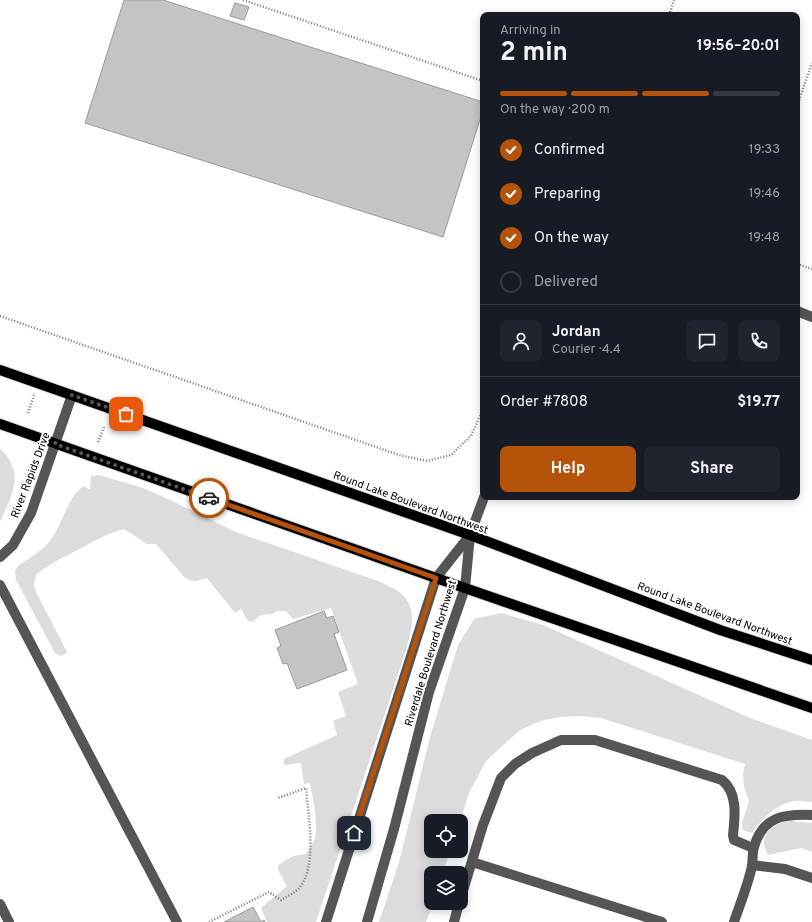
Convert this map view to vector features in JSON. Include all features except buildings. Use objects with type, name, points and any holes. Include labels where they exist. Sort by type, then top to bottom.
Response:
[{"type":"main road","name":"Round Lake Boulevard Northwest","points":[[0,370],[470,535],[720,630],[812,660]]},
{"type":"main road","points":[[0,424],[436,578],[812,708]]},
{"type":"street","points":[[800,312],[812,317]]},
{"type":"street","name":"River Rapids Drive","points":[[0,557],[13,545],[31,513],[72,395]]},
{"type":"street","points":[[470,535],[483,500]]},
{"type":"street","name":"Riverdale Boulevard Northwest","points":[[326,922],[436,578],[470,535]]},
{"type":"street","name":"Riverdale Boulevard Northwest","points":[[367,922],[394,829],[429,692],[465,588],[470,535]]},
{"type":"street","points":[[0,585],[177,922]]},
{"type":"street","points":[[468,875],[484,820],[501,778],[515,764],[532,753],[561,740],[595,740],[722,780],[728,785],[733,795],[734,840],[754,848]]},
{"type":"street","points":[[734,922],[752,865],[754,848],[758,836],[766,824],[778,817],[794,814],[812,815]]},
{"type":"street","points":[[472,862],[662,922]]},
{"type":"street","points":[[752,865],[785,869],[812,878]]},
{"type":"street","points":[[0,904],[9,922]]},
{"type":"street","points":[[454,922],[457,910]]},
{"type":"path","points":[[243,0],[480,80]]},
{"type":"path","points":[[670,12],[674,0]]},
{"type":"path","points":[[800,97],[812,63]]},
{"type":"path","points":[[800,265],[812,269]]},
{"type":"path","points":[[0,316],[399,455],[427,461],[451,455],[471,436],[480,415]]},
{"type":"path","points":[[28,413],[34,395]]},
{"type":"path","points":[[98,442],[104,427]]},
{"type":"path","points":[[209,922],[269,892],[280,900],[299,889],[308,874],[311,855],[306,788],[278,798]]},
{"type":"shaded area","points":[[0,449],[5,453],[10,461],[15,477],[10,500],[0,522]]},
{"type":"shaded area","points":[[99,475],[143,488],[236,532],[378,581],[398,591],[405,597],[409,604],[412,626],[406,650],[316,922],[267,922],[261,908],[287,886],[278,870],[278,865],[293,856],[306,854],[315,839],[315,810],[310,783],[304,784],[301,763],[284,765],[284,759],[337,735],[333,721],[346,716],[338,692],[358,684],[331,608],[293,619],[286,611],[277,611],[272,614],[261,615],[252,622],[248,621],[241,609],[235,613],[207,578],[195,581],[187,579],[156,544],[147,544],[124,529],[90,543],[52,563],[36,575],[34,585],[37,594],[67,652],[60,656],[55,653],[16,580],[15,571],[18,566],[50,541],[74,495],[84,486],[90,490],[91,476]]},
{"type":"shaded area","points":[[501,613],[543,625],[750,718],[812,740],[812,802],[795,801],[780,806],[767,815],[752,833],[743,830],[742,823],[749,801],[744,787],[743,774],[745,764],[601,718],[580,716],[560,717],[540,721],[520,730],[486,761],[469,793],[462,814],[424,814],[424,858],[448,858],[445,866],[424,866],[424,910],[430,910],[426,922],[379,922],[399,862],[430,737],[458,645],[474,619]]},
{"type":"shaded area","points":[[790,821],[812,823],[812,852],[801,848],[768,855],[764,843],[769,830],[781,823]]},
{"type":"way so far","points":[[126,414],[72,395],[55,444],[209,498]]},
{"type":"route","points":[[209,498],[436,578],[354,833]]}]
